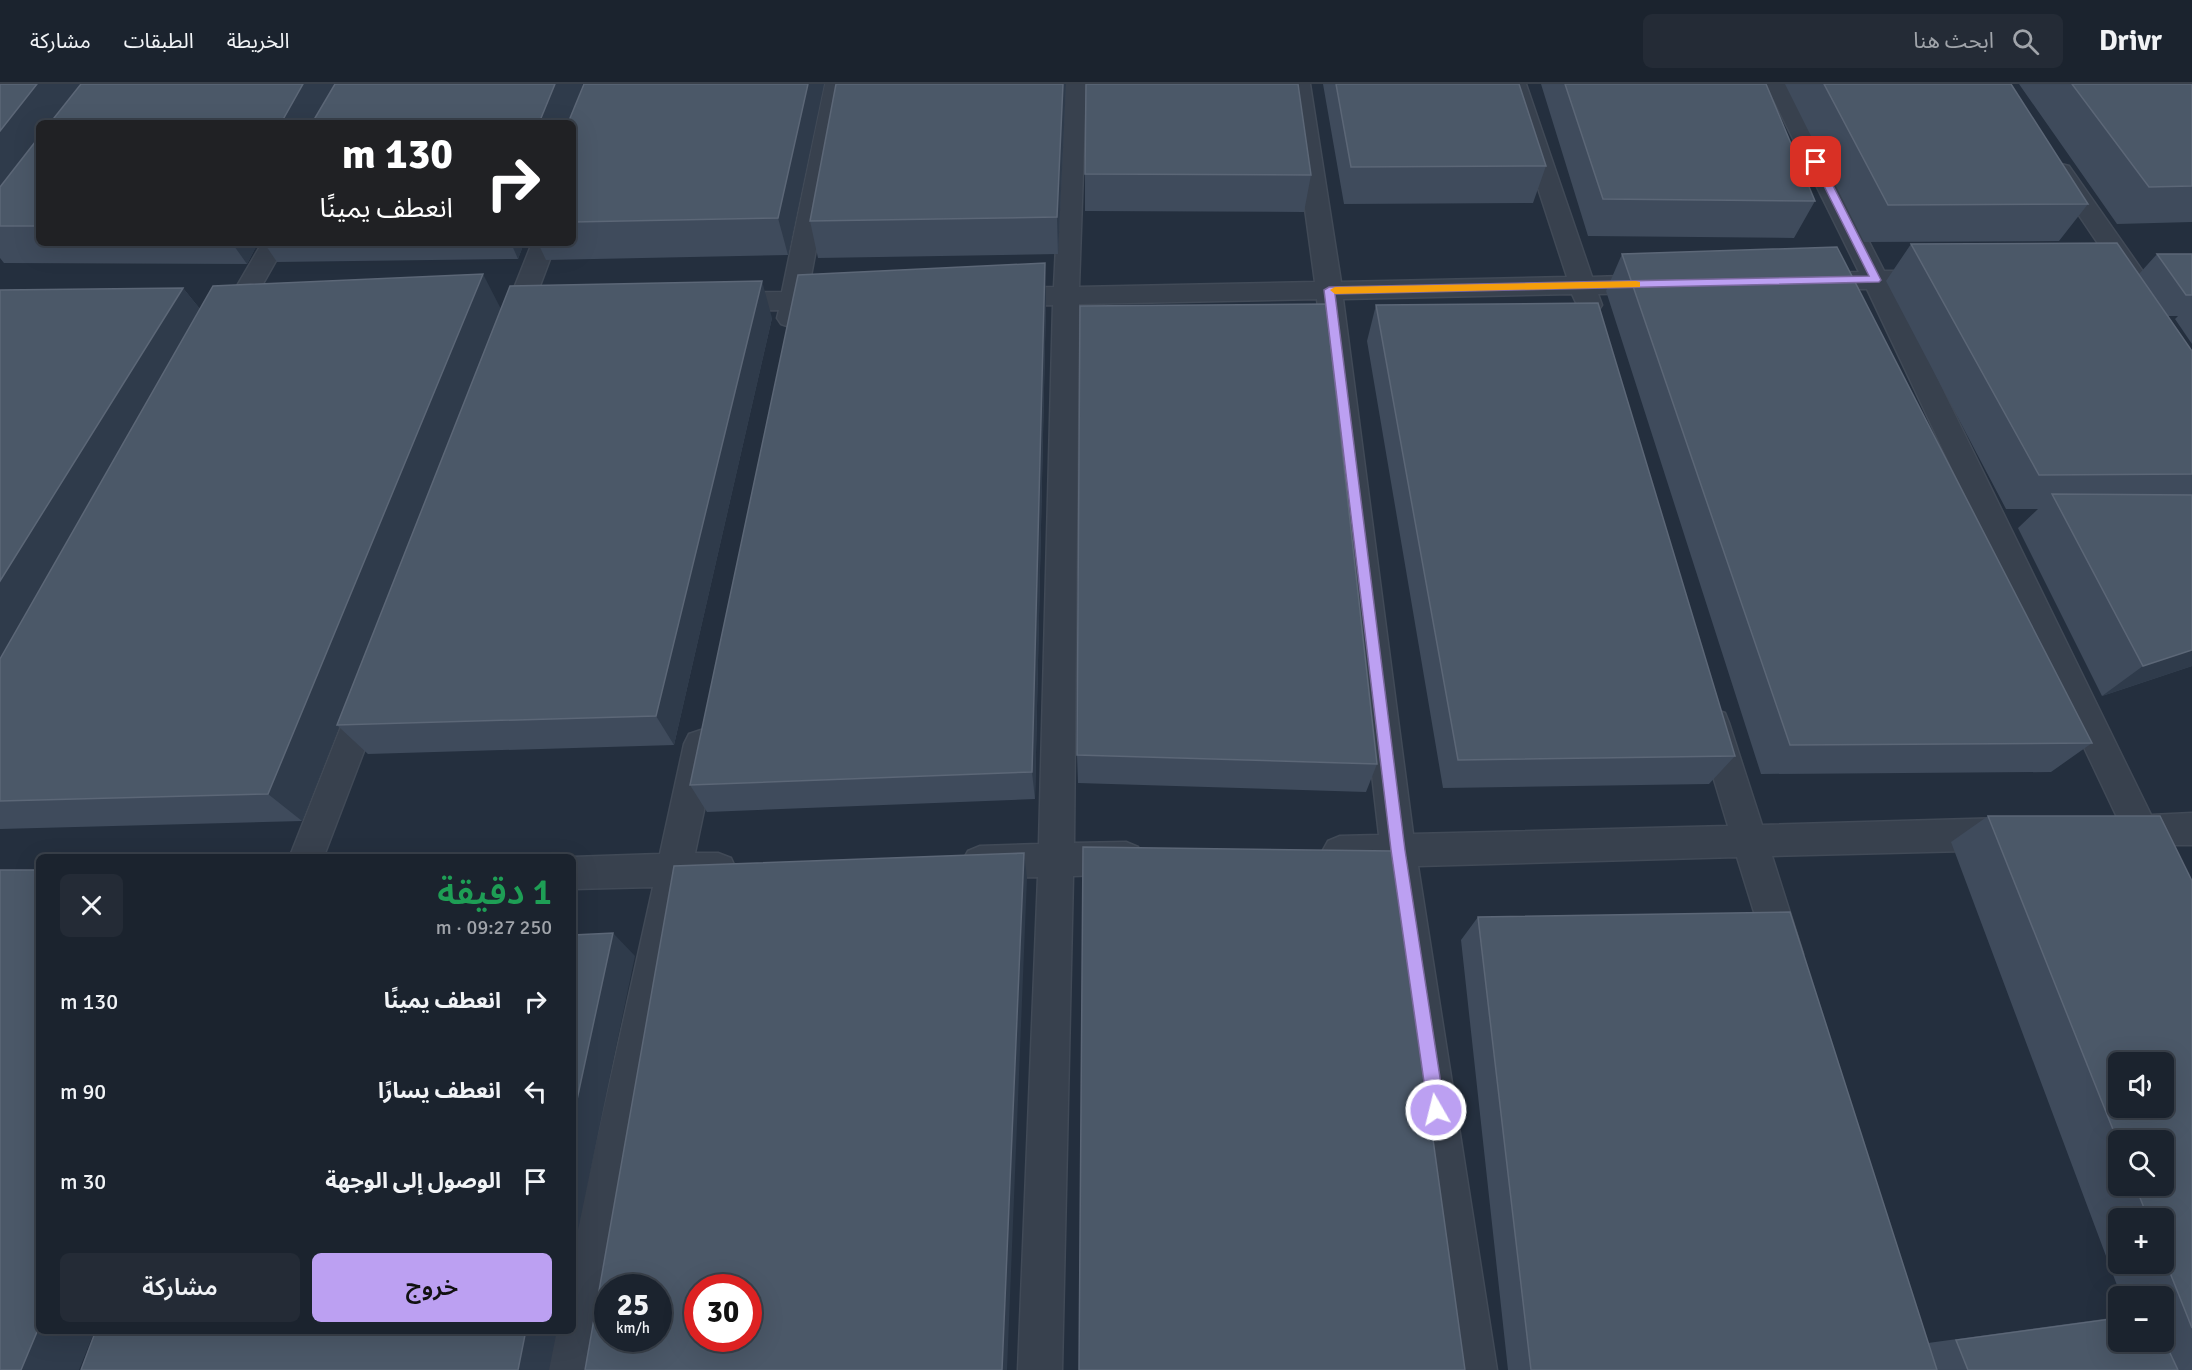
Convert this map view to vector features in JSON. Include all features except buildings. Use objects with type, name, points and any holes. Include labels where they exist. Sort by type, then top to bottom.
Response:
[{"type":"street","points":[[784,347],[836,84]]},
{"type":"street","points":[[1040,1370],[1056,860],[1066,295],[1075,84]]},
{"type":"street","points":[[1299,84],[1329,290],[1398,850],[1475,1370]]},
{"type":"street","points":[[1515,84],[1596,331]]},
{"type":"street","points":[[1777,84],[1876,280],[2161,873]]},
{"type":"street","points":[[2048,151],[2120,275],[2150,303]]},
{"type":"street","points":[[218,342],[272,246]]},
{"type":"street","points":[[503,350],[543,246]]},
{"type":"street","points":[[2120,275],[2162,274]]},
{"type":"street","points":[[1782,282],[1957,278]]},
{"type":"street","points":[[971,297],[1677,284]]},
{"type":"street","points":[[699,302],[865,299]]},
{"type":"street","points":[[307,854],[379,669]]},
{"type":"street","points":[[1704,694],[1748,841],[1796,987]]},
{"type":"street","points":[[576,1332],[706,719]]},
{"type":"street","points":[[2093,832],[2192,829]]},
{"type":"street","points":[[1304,853],[2033,833]]},
{"type":"street","points":[[948,863],[1162,857]]},
{"type":"street","points":[[576,873],[746,868]]},
{"type":"street","points":[[568,1370],[576,1334]]},
{"type":"slow traffic","points":[[1335,290],[1636,285]]},
{"type":"route","points":[[1436,1110],[1398,850],[1329,290],[1876,280],[1816,162]]}]
